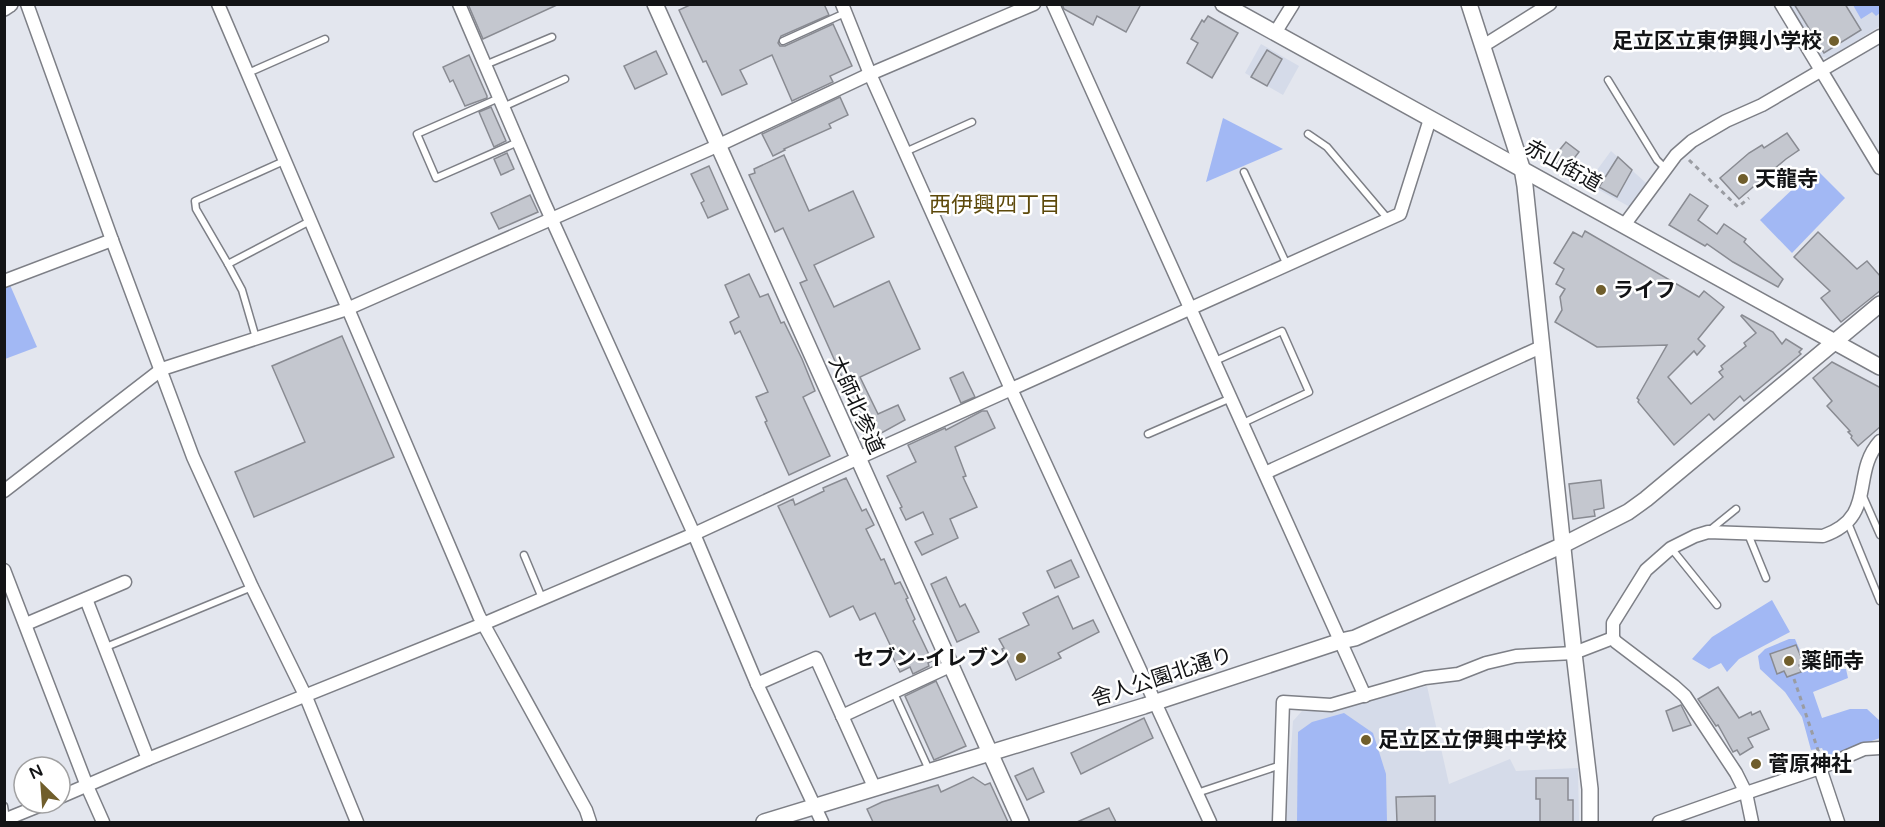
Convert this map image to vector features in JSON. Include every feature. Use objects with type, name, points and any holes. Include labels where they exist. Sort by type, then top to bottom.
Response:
[{"type":"street","points":[[4,8],[10,4]]},
{"type":"street","points":[[27,4],[193,457],[252,587],[306,697],[357,822]]},
{"type":"street","points":[[218,4],[483,624],[586,810],[590,822]]},
{"type":"street","points":[[459,4],[552,220],[694,534],[758,684],[822,822]]},
{"type":"street","name":"大師北参道","points":[[655,4],[1021,822]]},
{"type":"street","points":[[4,491],[162,369],[347,309],[717,146],[870,74],[1034,4]]},
{"type":"street","points":[[1053,4],[1365,696]]},
{"type":"street","name":"赤山街道","points":[[1223,4],[1881,367]]},
{"type":"street","points":[[1275,33],[1293,4]]},
{"type":"street","points":[[1469,4],[1522,168],[1590,789],[1590,822]]},
{"type":"street","points":[[1483,46],[1550,4]]},
{"type":"street","points":[[1781,4],[1881,168]]},
{"type":"street","points":[[844,9],[870,74],[1011,389],[1210,822]]},
{"type":"street","points":[[1624,224],[1665,168],[1679,151],[1692,141],[1717,126],[1762,105],[1881,36]]},
{"type":"street","points":[[72,792],[148,759],[483,624],[694,534],[1400,214],[1430,119]]},
{"type":"street","points":[[4,281],[112,240]]},
{"type":"street","name":"舎人公園北通り","points":[[764,822],[990,754],[1355,638],[1563,545],[1628,512],[1646,499],[1881,304]]},
{"type":"street","points":[[1265,473],[1541,347]]},
{"type":"street","points":[[1752,822],[1746,793],[1725,756],[1685,696],[1616,642],[1613,638],[1613,622],[1646,570],[1671,548],[1695,536],[1708,532],[1823,536],[1835,532],[1848,523],[1856,511],[1868,461],[1881,441]]},
{"type":"street","points":[[4,570],[103,822]]},
{"type":"street","points":[[26,624],[125,582]]},
{"type":"street","points":[[86,599],[148,759]]},
{"type":"street","points":[[1279,822],[1283,702],[1330,705],[1425,678],[1458,674],[1486,663],[1516,656],[1574,653],[1613,638]]},
{"type":"street","points":[[758,684],[816,658],[875,789]]},
{"type":"street","points":[[842,716],[950,666]]},
{"type":"street","points":[[1659,822],[1821,767],[1864,749],[1881,748]]},
{"type":"street","points":[[1821,767],[1838,822]]},
{"type":"lane","points":[[783,41],[844,9]]},
{"type":"lane","points":[[485,65],[552,37]]},
{"type":"lane","points":[[248,74],[325,39]]},
{"type":"lane","points":[[518,142],[436,178],[417,134],[566,79]]},
{"type":"lane","points":[[1608,80],[1657,160],[1665,168]]},
{"type":"lane","points":[[905,152],[972,122]]},
{"type":"lane","points":[[1308,134],[1327,147],[1388,219]]},
{"type":"lane","points":[[256,338],[242,290],[196,209],[195,201],[284,161]]},
{"type":"lane","points":[[1244,171],[1287,266]]},
{"type":"lane","points":[[228,264],[310,221]]},
{"type":"lane","points":[[1215,361],[1282,331],[1310,392],[1243,423]]},
{"type":"lane","points":[[1148,434],[1231,398]]},
{"type":"lane","points":[[1861,494],[1881,535]]},
{"type":"lane","points":[[1708,532],[1736,509]]},
{"type":"lane","points":[[1848,523],[1880,601]]},
{"type":"lane","points":[[1748,533],[1766,578]]},
{"type":"lane","points":[[1671,548],[1717,605]]},
{"type":"lane","points":[[524,555],[542,598]]},
{"type":"lane","points":[[106,647],[252,587]]},
{"type":"lane","points":[[894,693],[930,772]]},
{"type":"lane","points":[[1197,793],[1281,765]]},
{"type":"lane","points":[[4,806],[5,820]]},
{"type":"path","points":[[1679,151],[1738,207],[1749,198]]},
{"type":"path","points":[[1794,679],[1821,767]]},
{"type":"shaded area","name":"足立区立東伊興小学校","points":[[1789,5],[1880,5],[1880,26],[1829,58],[1822,57]]},
{"type":"shaded area","points":[[1853,5],[1880,5],[1880,13],[1876,16],[1872,12],[1861,19]]},
{"type":"shaded area","points":[[1261,44],[1299,66],[1283,95],[1245,73]]},
{"type":"shaded area","points":[[1223,118],[1283,149],[1206,182]]},
{"type":"shaded area","points":[[1611,151],[1647,184],[1630,207],[1581,180],[1597,170]]},
{"type":"shaded area","points":[[1815,168],[1845,198],[1792,253],[1760,220]]},
{"type":"shaded area","points":[[10,285],[37,347],[5,359],[5,287]]},
{"type":"shaded area","points":[[1772,600],[1790,632],[1739,659],[1727,672],[1721,663],[1709,669],[1692,659],[1712,637]]},
{"type":"shaded area","points":[[1789,639],[1795,639],[1807,667],[1815,664],[1826,669],[1846,669],[1848,678],[1813,692],[1822,718],[1850,709],[1867,709],[1880,721],[1880,738],[1826,757],[1822,748],[1811,750],[1802,717],[1785,692],[1760,669],[1758,656],[1765,649]]},
{"type":"shaded area","name":"足立区立伊興中学校","points":[[1427,686],[1449,784],[1510,759],[1516,771],[1578,768],[1579,822],[1286,822],[1293,721],[1302,711],[1331,711]]},
{"type":"shaded area","points":[[1344,713],[1373,733],[1386,774],[1387,822],[1297,822],[1298,732],[1312,722]]},
{"type":"building","points":[[468,4],[559,4],[483,39]]},
{"type":"building","points":[[692,4],[824,4],[829,15],[781,36],[778,43],[780,46],[785,46],[833,24],[852,66],[830,76],[833,82],[792,101],[772,55],[740,70],[747,84],[722,95],[706,61],[703,62],[679,10]]},
{"type":"building","points":[[1062,4],[1141,4],[1126,32],[1097,16],[1093,25],[1064,9]]},
{"type":"building","name":"足立区立東伊興小学校","points":[[1794,4],[1845,4],[1861,30],[1824,53]]},
{"type":"building","points":[[1208,16],[1238,33],[1212,78],[1187,63],[1198,43],[1191,39],[1202,20],[1204,22]]},
{"type":"building","points":[[1267,50],[1282,59],[1267,86],[1251,77]]},
{"type":"building","points":[[656,51],[667,74],[635,89],[624,66]]},
{"type":"building","points":[[469,55],[487,98],[465,106],[453,80],[450,82],[443,67]]},
{"type":"building","points":[[840,97],[848,115],[829,124],[831,128],[773,156],[762,134]]},
{"type":"building","points":[[491,107],[506,141],[494,147],[479,112]]},
{"type":"building","points":[[1787,133],[1799,150],[1739,199],[1720,178],[1749,153],[1762,145],[1764,148]]},
{"type":"building","points":[[1566,142],[1579,152],[1565,170],[1552,159]]},
{"type":"building","points":[[507,153],[514,169],[501,175],[494,159]]},
{"type":"building","points":[[784,155],[809,211],[853,191],[874,237],[814,265],[834,307],[889,281],[920,349],[860,377],[878,414],[898,405],[905,420],[867,441],[843,390],[847,388],[800,283],[807,280],[783,228],[775,232],[749,175],[755,173],[754,169]]},
{"type":"building","points":[[1618,157],[1632,170],[1617,197],[1599,187]]},
{"type":"building","points":[[709,166],[728,209],[708,218],[701,203],[704,201],[691,174]]},
{"type":"building","points":[[1690,194],[1708,206],[1698,220],[1717,234],[1724,224],[1746,239],[1744,242],[1783,279],[1778,287],[1733,262],[1707,244],[1705,246],[1669,225]]},
{"type":"building","points":[[530,195],[538,212],[499,229],[491,213]]},
{"type":"building","points":[[1585,231],[1699,297],[1704,291],[1724,307],[1698,339],[1705,346],[1697,355],[1694,351],[1668,377],[1691,404],[1723,377],[1719,372],[1723,369],[1721,366],[1746,346],[1744,343],[1756,333],[1742,315],[1773,332],[1782,344],[1786,339],[1802,349],[1799,352],[1801,354],[1744,401],[1740,396],[1714,420],[1709,414],[1674,445],[1637,398],[1667,345],[1597,347],[1555,322],[1562,310],[1560,297],[1565,289],[1556,284],[1564,269],[1554,263],[1573,232],[1582,237]]},
{"type":"building","points":[[1818,232],[1857,269],[1867,261],[1881,277],[1881,290],[1841,322],[1821,298],[1830,291],[1794,257]]},
{"type":"building","points":[[749,274],[760,297],[768,294],[781,323],[784,322],[802,359],[815,391],[803,397],[830,456],[789,475],[756,397],[768,392],[740,331],[735,334],[730,322],[739,317],[725,285]]},
{"type":"building","points":[[342,336],[394,457],[254,517],[235,472],[305,442],[272,366]]},
{"type":"building","points":[[1832,362],[1881,388],[1881,426],[1858,446],[1851,438],[1848,432],[1850,431],[1827,406],[1832,401],[1813,378]]},
{"type":"building","points":[[963,372],[975,397],[961,403],[950,378]]},
{"type":"building","points":[[982,411],[987,411],[995,428],[955,447],[966,476],[963,477],[977,507],[950,519],[958,538],[922,555],[915,542],[933,534],[923,512],[906,520],[887,476],[916,462],[908,445],[945,428],[946,430]]},
{"type":"building","points":[[846,478],[862,511],[866,509],[874,525],[866,529],[881,560],[884,559],[895,584],[900,582],[908,598],[906,599],[915,619],[913,621],[932,661],[928,663],[929,666],[913,674],[910,667],[900,672],[875,613],[860,620],[853,606],[830,617],[778,506],[793,499],[795,505],[824,491],[823,488]]},
{"type":"building","points":[[1601,480],[1604,508],[1594,510],[1595,516],[1573,519],[1569,484]]},
{"type":"building","points":[[1071,560],[1079,577],[1055,588],[1047,571]]},
{"type":"building","points":[[946,577],[960,607],[965,604],[979,632],[957,642],[931,584]]},
{"type":"building","points":[[1058,596],[1073,629],[1093,620],[1099,632],[1058,653],[1061,658],[1016,680],[999,639],[1029,625],[1023,613]]},
{"type":"building","points":[[1796,645],[1804,664],[1799,665],[1801,672],[1787,677],[1784,671],[1777,674],[1770,654]]},
{"type":"building","points":[[936,681],[966,746],[934,760],[905,696]]},
{"type":"building","points":[[1718,687],[1739,718],[1751,712],[1752,715],[1760,711],[1769,729],[1748,738],[1753,747],[1740,755],[1737,750],[1733,752],[1718,725],[1716,726],[1698,699]]},
{"type":"building","points":[[1681,705],[1691,725],[1673,731],[1666,711]]},
{"type":"building","points":[[1144,718],[1153,738],[1081,774],[1071,753]]},
{"type":"building","points":[[1033,768],[1044,792],[1027,800],[1015,776]]},
{"type":"building","points":[[973,777],[985,785],[990,783],[1008,822],[873,822],[867,809],[882,802],[938,785],[941,792]]},
{"type":"building","points":[[1536,778],[1568,778],[1568,800],[1573,800],[1573,822],[1540,822],[1540,799],[1536,799]]},
{"type":"building","points":[[1435,796],[1435,822],[1397,822],[1396,797]]},
{"type":"building","points":[[1109,808],[1116,822],[1077,822]]},
{"type":"place","name":"足立区立東伊興小学校","points":[[1834,41]]},
{"type":"place","name":"天龍寺","points":[[1743,179]]},
{"type":"place","name":"ライフ","points":[[1601,290]]},
{"type":"place","name":"セブン-イレブン","points":[[1021,658]]},
{"type":"place","name":"薬師寺","points":[[1789,661]]},
{"type":"place","name":"足立区立伊興中学校","points":[[1366,740]]},
{"type":"place","name":"菅原神社","points":[[1756,764]]},
{"type":"district","name":"西伊興四丁目","points":[[995,205]]}]
